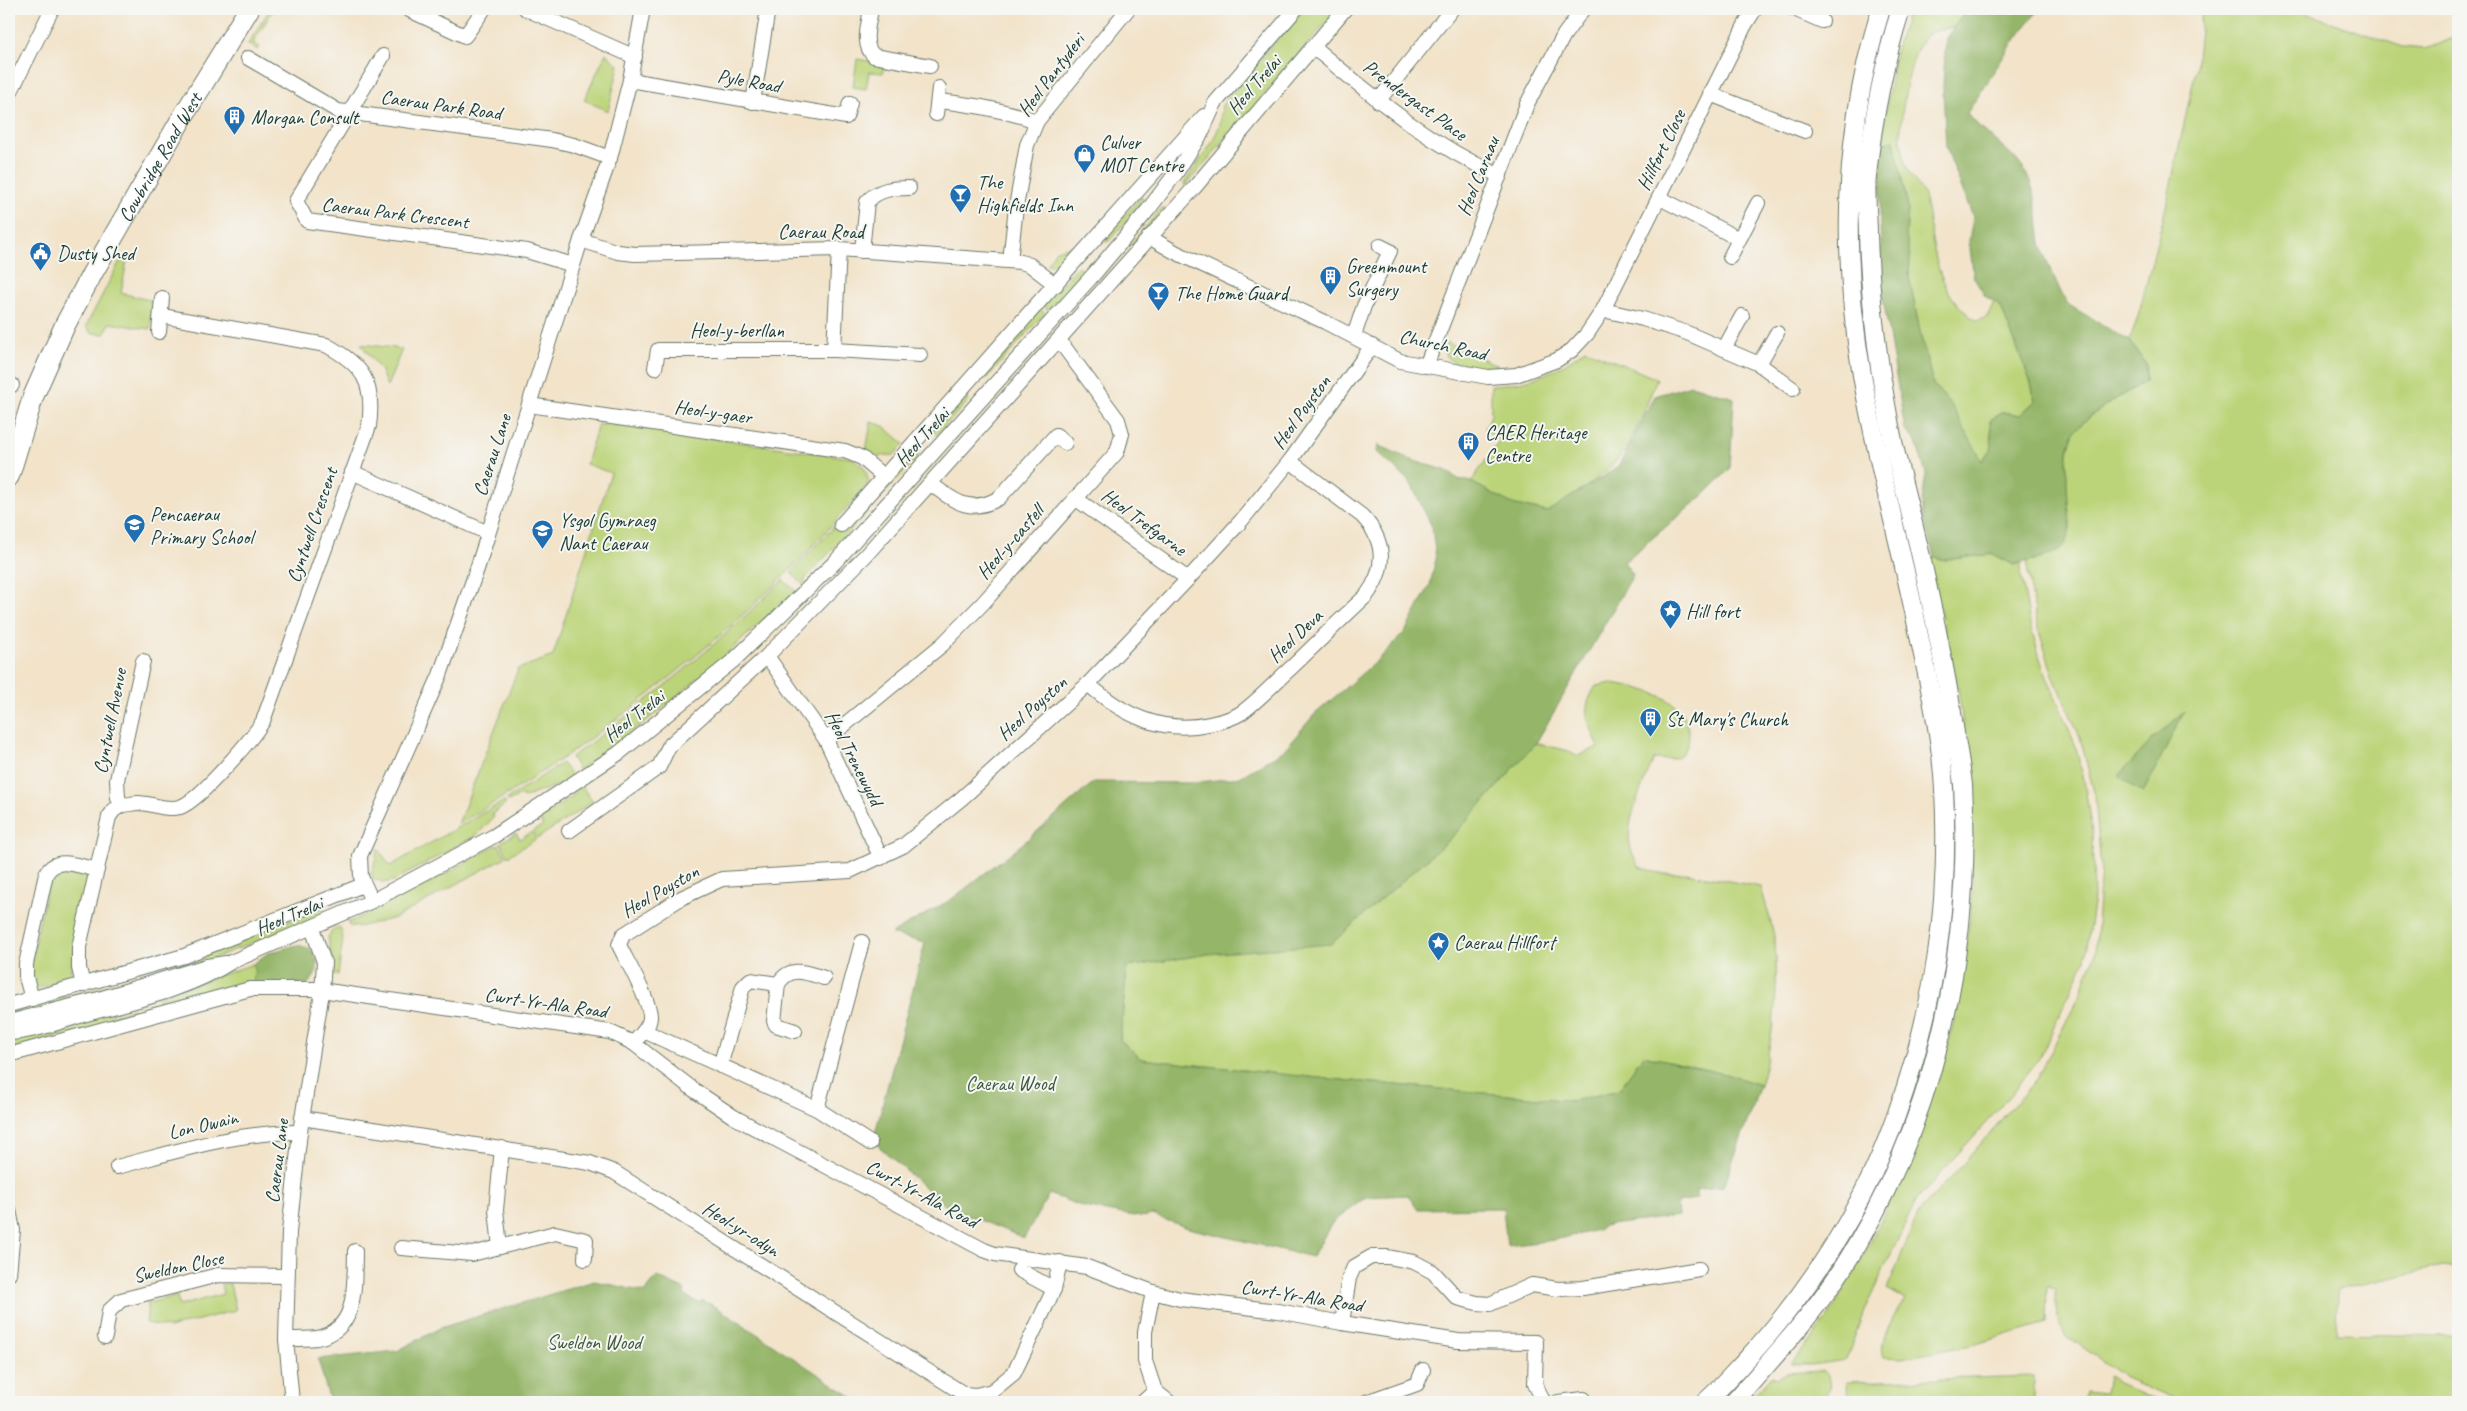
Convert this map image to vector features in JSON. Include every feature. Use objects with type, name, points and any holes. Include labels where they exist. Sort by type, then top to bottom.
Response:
[{"type":"highway","name":"Cowbridge Road West","points":[[9,476],[33,397],[65,325],[93,272],[177,126],[249,9]]},
{"type":"main road","points":[[1710,1398],[1783,1320],[1821,1265],[1856,1208],[1885,1149],[1915,1058],[1934,984],[1946,866],[1944,785],[1933,706],[1907,577],[1875,441],[1862,373],[1852,302],[1849,188],[1854,133],[1882,9]]},
{"type":"main road","points":[[1734,1402],[1800,1326],[1840,1272],[1874,1213],[1902,1154],[1923,1099],[1940,1040],[1953,982],[1961,922],[1965,865],[1961,773],[1950,702],[1927,583],[1894,446],[1869,293],[1867,178],[1884,75],[1900,9]]},
{"type":"street","points":[[9,95],[52,9]]},
{"type":"street","points":[[407,9],[465,36],[484,9]]},
{"type":"street","points":[[526,9],[635,57]]},
{"type":"street","name":"Caerau Lane","points":[[372,901],[363,885],[359,867],[360,856],[440,674],[488,534],[580,240],[610,158],[630,80],[643,9]]},
{"type":"street","points":[[754,102],[768,9]]},
{"type":"street","points":[[871,9],[866,41],[868,50],[874,56],[930,66]]},
{"type":"street","name":"Heol Pantyderi","points":[[1010,262],[1016,207],[1027,145],[1037,121],[1128,9]]},
{"type":"street","name":"Heol Trelai","points":[[841,525],[1056,285],[1296,9]]},
{"type":"street","name":"Heol Trelai","points":[[569,832],[659,767],[669,746],[766,656],[866,555],[1194,188],[1346,9]]},
{"type":"street","points":[[1378,101],[1452,9]]},
{"type":"street","name":"Heol Carnau","points":[[1426,366],[1527,104],[1564,35],[1583,9]]},
{"type":"street","name":"Hillfort Close","points":[[1603,310],[1710,94],[1755,9]]},
{"type":"street","points":[[1798,10],[1822,21]]},
{"type":"street","name":"Prendergast Place","points":[[1313,47],[1378,101],[1432,140],[1462,158],[1500,176]]},
{"type":"street","points":[[348,112],[383,56]]},
{"type":"street","name":"Caerau Park Road","points":[[248,58],[338,112],[552,140],[574,145],[610,158]]},
{"type":"street","name":"Pyle Road","points":[[630,80],[846,117],[850,103]]},
{"type":"street","points":[[1710,94],[1805,131]]},
{"type":"street","points":[[937,101],[976,104],[1005,110],[1037,121]]},
{"type":"street","name":"Heol Trelai","points":[[9,1033],[32,1029],[157,994],[211,976],[231,962],[372,901],[434,870],[542,806],[619,753],[700,689],[805,594],[985,396],[1148,210],[1201,134],[1215,103]]},
{"type":"street","name":"Caerau Park Crescent","points":[[348,112],[296,201],[307,221],[527,251],[573,265]]},
{"type":"street","points":[[862,250],[867,202],[887,189],[908,188]]},
{"type":"street","name":"Heol Trelai","points":[[1148,210],[1194,188]]},
{"type":"street","points":[[1660,198],[1739,239]]},
{"type":"street","points":[[1730,257],[1758,203]]},
{"type":"street","name":"Church Road","points":[[1149,237],[1175,252],[1271,295],[1354,336],[1400,361],[1488,377],[1516,375],[1557,360],[1572,350],[1587,334],[1603,310]]},
{"type":"street","name":"Caerau Road","points":[[580,240],[618,252],[635,254],[839,249],[1010,262],[1030,265],[1056,285]]},
{"type":"street","points":[[1354,336],[1364,306],[1390,251],[1380,246]]},
{"type":"street","points":[[834,350],[839,249]]},
{"type":"street","points":[[159,332],[162,316],[162,298]]},
{"type":"street","points":[[1603,310],[1681,331],[1759,364],[1793,389]]},
{"type":"street","name":"Cyntwell Crescent","points":[[122,806],[138,803],[169,808],[181,806],[197,795],[253,737],[263,721],[283,669],[369,426],[370,391],[362,373],[350,358],[326,345],[308,340],[162,316]]},
{"type":"street","points":[[1724,349],[1742,316]]},
{"type":"street","points":[[1759,364],[1777,333]]},
{"type":"street","name":"Heol-y-castell","points":[[826,740],[943,644],[984,603],[1117,452],[1122,434],[1118,420],[1059,340]]},
{"type":"street","name":"Heol Poyston","points":[[644,1031],[650,1018],[647,1002],[619,945],[624,935],[681,898],[722,879],[850,872],[902,846],[962,798],[1088,684],[1188,580],[1241,522],[1290,461],[1372,346]]},
{"type":"street","name":"Heol-y-berllan","points":[[655,368],[658,350],[834,350],[920,355]]},
{"type":"street","points":[[969,382],[985,396]]},
{"type":"street","name":"Heol-y-gaer","points":[[529,405],[845,451],[862,458],[884,477]]},
{"type":"street","points":[[931,484],[951,499],[977,507],[999,498],[1056,435],[1066,443]]},
{"type":"street","name":"Heol Deva","points":[[1088,684],[1108,701],[1149,723],[1170,727],[1195,727],[1217,722],[1239,714],[1259,698],[1366,596],[1376,582],[1381,568],[1381,554],[1371,526],[1362,516],[1290,461]]},
{"type":"street","points":[[352,472],[488,534]]},
{"type":"street","name":"Heol Trefgarne","points":[[1075,498],[1188,580]]},
{"type":"street","name":"Heol Trenewydd","points":[[766,656],[826,740],[881,858]]},
{"type":"street","name":"Cyntwell Avenue","points":[[122,806],[118,798],[117,780],[143,661]]},
{"type":"street","points":[[83,985],[79,968],[79,948],[109,817],[114,810],[122,806]]},
{"type":"street","points":[[32,999],[26,977],[26,964],[46,874],[49,868],[58,863],[65,862],[97,870]]},
{"type":"street","name":"Heol Trelai","points":[[9,1005],[184,956],[363,885]]},
{"type":"street","name":"Caerau Lane","points":[[292,1402],[286,1339],[287,1276],[301,1125],[322,992],[324,962],[312,928]]},
{"type":"street","points":[[817,1109],[860,965],[862,942]]},
{"type":"street","name":"Heol Trelai","points":[[9,1022],[99,999],[207,966],[231,962]]},
{"type":"street","points":[[795,1031],[776,1025],[774,1021],[778,984],[787,975],[800,970],[824,978]]},
{"type":"street","points":[[720,1066],[740,997],[746,983],[755,980],[778,984]]},
{"type":"street","points":[[9,1055],[250,989],[279,988],[322,992]]},
{"type":"street","name":"Cwrt-Yr-Ala Road","points":[[322,992],[610,1032],[634,1044],[694,1090],[734,1117],[995,1254],[1087,1267],[1153,1292],[1180,1299],[1278,1311],[1458,1341],[1536,1342],[1535,1384],[1544,1402]]},
{"type":"street","points":[[634,1044],[644,1031]]},
{"type":"street","name":"Cwrt-Yr-Ala Road","points":[[644,1031],[817,1109],[870,1143]]},
{"type":"street","name":"Heol-yr-odyn","points":[[301,1125],[502,1148],[590,1163],[614,1172],[964,1394],[992,1391],[1014,1372],[1054,1289],[1060,1262]]},
{"type":"street","name":"Lon Owain","points":[[117,1167],[233,1137],[301,1125]]},
{"type":"street","points":[[500,1247],[496,1210],[502,1148]]},
{"type":"street","points":[[9,1210],[13,1236],[9,1274]]},
{"type":"street","points":[[401,1248],[472,1254],[555,1233],[586,1240],[585,1259]]},
{"type":"street","points":[[286,1339],[318,1338],[338,1330],[349,1315],[353,1299],[355,1251]]},
{"type":"street","points":[[1342,1323],[1349,1278],[1358,1263],[1371,1257],[1388,1257],[1414,1262],[1433,1272],[1457,1298],[1490,1304],[1532,1285],[1558,1289],[1663,1282],[1699,1269]]},
{"type":"street","points":[[1019,1270],[1054,1289]]},
{"type":"street","name":"Sweldon Close","points":[[105,1337],[109,1311],[121,1300],[218,1275],[287,1276]]},
{"type":"street","points":[[1153,1292],[1145,1332],[1145,1361],[1155,1391],[1168,1402]]},
{"type":"street","points":[[1366,1402],[1417,1384],[1423,1370]]},
{"type":"street","points":[[1143,1402],[1155,1391]]},
{"type":"street","points":[[1558,1402],[1584,1400]]},
{"type":"green space","points":[[270,9],[274,9],[253,42],[260,47],[258,50],[248,44]]},
{"type":"green space","points":[[1303,9],[1338,9],[1185,186],[1184,183],[1211,144],[1220,125],[1222,105]]},
{"type":"green space","points":[[1909,9],[1967,9],[1954,27],[1931,33],[1925,37],[1920,45],[1910,71],[1904,102],[1901,130],[1902,147],[1908,170],[1925,199],[1934,250],[1944,282],[1952,297],[1963,310],[1977,321],[1987,317],[1994,302],[2001,307],[2031,383],[2035,401],[2020,415],[2004,412],[1990,420],[1992,447],[1981,462],[1951,405],[1933,384],[1909,277],[1910,257],[1906,235],[1908,208],[1894,140],[1881,144],[1895,52]]},
{"type":"green space","points":[[1967,9],[2040,9],[2010,46],[1967,113],[1983,130],[2009,152],[2029,179],[2036,203],[2042,249],[2069,305],[2129,341],[2146,364],[2145,382],[2095,413],[2078,427],[2074,433],[2067,457],[2070,528],[2065,543],[2056,552],[2014,565],[1993,554],[1945,560],[1934,557],[1924,520],[1922,501],[1926,474],[1916,442],[1905,429],[1883,299],[1880,222],[1881,144],[1894,140],[1908,208],[1906,235],[1910,257],[1909,277],[1933,384],[1951,405],[1982,461],[1992,447],[1990,420],[2004,412],[2020,415],[2035,401],[2031,383],[2001,307],[1985,296],[1974,278],[1969,241],[1973,217],[1946,147],[1943,87],[1946,38]]},
{"type":"green space","points":[[2202,9],[2294,9],[2403,47],[2424,49],[2441,44],[2458,34],[2458,1268],[2442,1266],[2337,1290],[2336,1334],[2458,1336],[2458,1402],[2182,1402],[2123,1376],[2067,1336],[2059,1323],[2056,1308],[2056,1290],[2047,1286],[2046,1323],[1976,1344],[1903,1358],[1884,1357],[1883,1342],[1885,1335],[1905,1299],[1887,1289],[1919,1213],[2037,1078],[2080,995],[2095,954],[2101,869],[2095,796],[2080,737],[2054,678],[2038,628],[2026,561],[2042,559],[2070,529],[2067,468],[2070,443],[2074,433],[2086,420],[2145,382],[2146,364],[2129,341],[2137,320],[2165,211],[2196,69]]},
{"type":"green space","points":[[606,53],[619,66],[608,111],[584,100]]},
{"type":"green space","points":[[857,59],[885,64],[883,73],[869,72],[866,89],[853,87]]},
{"type":"green space","points":[[1140,198],[1143,198],[1144,201],[1108,242],[1102,241]]},
{"type":"green space","points":[[1162,208],[1166,210],[1137,245],[1130,245]]},
{"type":"green space","points":[[1080,244],[1062,263],[1058,265],[1047,264],[1056,250]]},
{"type":"green space","points":[[121,259],[127,260],[121,293],[153,301],[150,329],[109,323],[105,334],[91,333],[86,326]]},
{"type":"green space","points":[[1078,266],[1083,270],[1048,310],[1043,306]]},
{"type":"green space","points":[[1040,309],[1045,313],[987,378],[982,378],[981,375]]},
{"type":"green space","points":[[1446,342],[1497,365],[1498,368],[1471,367],[1453,362],[1444,351]]},
{"type":"green space","points":[[361,344],[402,349],[387,387],[381,371]]},
{"type":"green space","points":[[1585,349],[1657,379],[1634,434],[1622,454],[1592,483],[1547,512],[1512,504],[1471,482],[1500,440],[1485,429],[1491,415],[1491,385],[1518,382],[1541,376],[1563,365]]},
{"type":"green space","name":"Caerau Wood","points":[[1691,385],[1734,398],[1730,469],[1705,494],[1624,562],[1633,575],[1536,743],[1452,837],[1331,944],[1208,954],[1127,967],[1120,1040],[1141,1059],[1319,1078],[1573,1101],[1619,1090],[1643,1055],[1729,1075],[1760,1085],[1724,1186],[1696,1190],[1696,1199],[1677,1202],[1678,1216],[1603,1226],[1598,1230],[1554,1240],[1507,1246],[1503,1208],[1418,1209],[1408,1195],[1366,1197],[1332,1223],[1312,1257],[1188,1228],[1152,1215],[1140,1217],[1084,1207],[1049,1194],[1024,1238],[945,1206],[873,1141],[925,943],[891,934],[952,899],[1026,841],[1094,782],[1193,783],[1240,777],[1283,751],[1314,715],[1380,658],[1405,632],[1430,585],[1436,559],[1432,527],[1410,482],[1377,452],[1378,445],[1414,461],[1445,470],[1458,479],[1471,482],[1512,504],[1547,512],[1618,467],[1655,396]]},
{"type":"green space","points":[[964,395],[968,396],[968,401],[937,435],[932,431]]},
{"type":"green space","points":[[871,422],[884,426],[904,444],[894,455],[873,457],[866,451]]},
{"type":"green space","points":[[605,423],[852,458],[865,468],[869,483],[785,575],[670,678],[629,710],[546,769],[458,824],[518,669],[553,656],[611,473],[586,464],[598,424],[604,425]]},
{"type":"green space","points":[[913,451],[919,456],[805,579],[805,587],[791,572],[835,526]]},
{"type":"green space","points":[[1993,554],[2014,565],[2021,562],[2021,575],[2031,628],[2042,665],[2075,744],[2084,780],[2092,833],[2094,897],[2085,960],[2040,1057],[2011,1095],[1917,1199],[1864,1311],[1846,1360],[1810,1365],[1791,1365],[1828,1318],[1870,1243],[1911,1156],[1945,1057],[1960,995],[1972,898],[1971,782],[1958,688],[1928,559],[1934,557],[1945,560]]},
{"type":"green space","points":[[783,580],[798,593],[780,604],[729,652],[663,708],[583,767],[581,774],[571,757],[680,673],[733,628]]},
{"type":"green space","points":[[1612,683],[1626,685],[1665,698],[1682,713],[1688,727],[1689,735],[1685,749],[1674,758],[1654,759],[1636,801],[1629,835],[1632,853],[1639,867],[1662,874],[1686,873],[1761,887],[1774,936],[1776,992],[1769,1049],[1760,1085],[1729,1075],[1643,1055],[1619,1090],[1573,1101],[1319,1078],[1141,1059],[1120,1040],[1127,967],[1208,954],[1452,837],[1536,743],[1569,751],[1578,756],[1598,747],[1587,717],[1588,704],[1596,686]]},
{"type":"green space","points":[[2184,712],[2143,793],[2130,786],[2119,775],[2153,739]]},
{"type":"green space","points":[[562,763],[574,779],[523,798],[521,795],[509,802],[507,799]]},
{"type":"green space","points":[[581,785],[593,802],[538,838],[533,831],[543,826],[539,819],[573,796]]},
{"type":"green space","points":[[504,801],[506,804],[492,814],[494,817],[477,835],[395,880],[384,883],[371,877],[378,848],[390,866]]},
{"type":"green space","points":[[532,832],[536,839],[508,856],[500,843],[516,833],[520,839]]},
{"type":"green space","points":[[498,844],[506,857],[395,918],[359,927],[349,926],[348,923],[440,877]]},
{"type":"green space","points":[[58,867],[86,873],[89,879],[69,979],[36,989],[29,972],[49,877]]},
{"type":"green space","points":[[323,907],[325,914],[194,966],[192,959]]},
{"type":"green space","points":[[340,927],[343,938],[338,975],[334,975],[328,937],[332,931]]},
{"type":"green space","points":[[297,945],[309,948],[317,961],[314,976],[307,984],[257,985],[253,979],[255,973],[253,964],[268,953]]},
{"type":"green space","points":[[253,964],[257,985],[140,1015],[139,1009],[159,1003],[158,997]]},
{"type":"green space","points":[[127,980],[129,987],[14,1018],[12,1011]]},
{"type":"green space","points":[[133,1009],[137,1016],[9,1050],[9,1037],[110,1012],[112,1015]]},
{"type":"green space","name":"Sweldon Wood","points":[[657,1277],[685,1290],[684,1295],[699,1303],[702,1300],[716,1307],[860,1402],[330,1402],[318,1359],[397,1351],[440,1328],[594,1281],[645,1292]]},
{"type":"green space","points":[[221,1284],[230,1284],[236,1310],[169,1328],[146,1323],[148,1303],[177,1296],[179,1306],[223,1294]]},
{"type":"green space","points":[[1823,1371],[1828,1376],[1830,1387],[1824,1402],[1747,1402],[1772,1376],[1777,1378],[1785,1373]]},
{"type":"green space","points":[[2034,1376],[2034,1402],[1848,1402],[1847,1382]]},
{"type":"green space","points":[[2108,1376],[2116,1383],[2160,1402],[2082,1402],[2085,1392],[2105,1394]]},
{"type":"place","name":"Morgan Consult","points":[[235,136]]},
{"type":"place","name":"Culver MOT Centre","points":[[1084,173]]},
{"type":"place","name":"The Highfields Inn","points":[[961,213]]},
{"type":"place","name":"Dusty Shed","points":[[41,272]]},
{"type":"place","name":"Greenmount Surgery","points":[[1330,296]]},
{"type":"place","name":"The Home Guard","points":[[1159,312]]},
{"type":"place","name":"CAER Heritage Centre","points":[[1469,462]]},
{"type":"place","name":"Pencaerau Primary School","points":[[134,544]]},
{"type":"place","name":"Ysgol Gymraeg Nant Caerau","points":[[543,550]]},
{"type":"place","name":"Hill fort","points":[[1670,630]]},
{"type":"place","name":"St Mary's Church","points":[[1650,738]]},
{"type":"place","name":"Caerau Hillfort","points":[[1438,961]]}]
